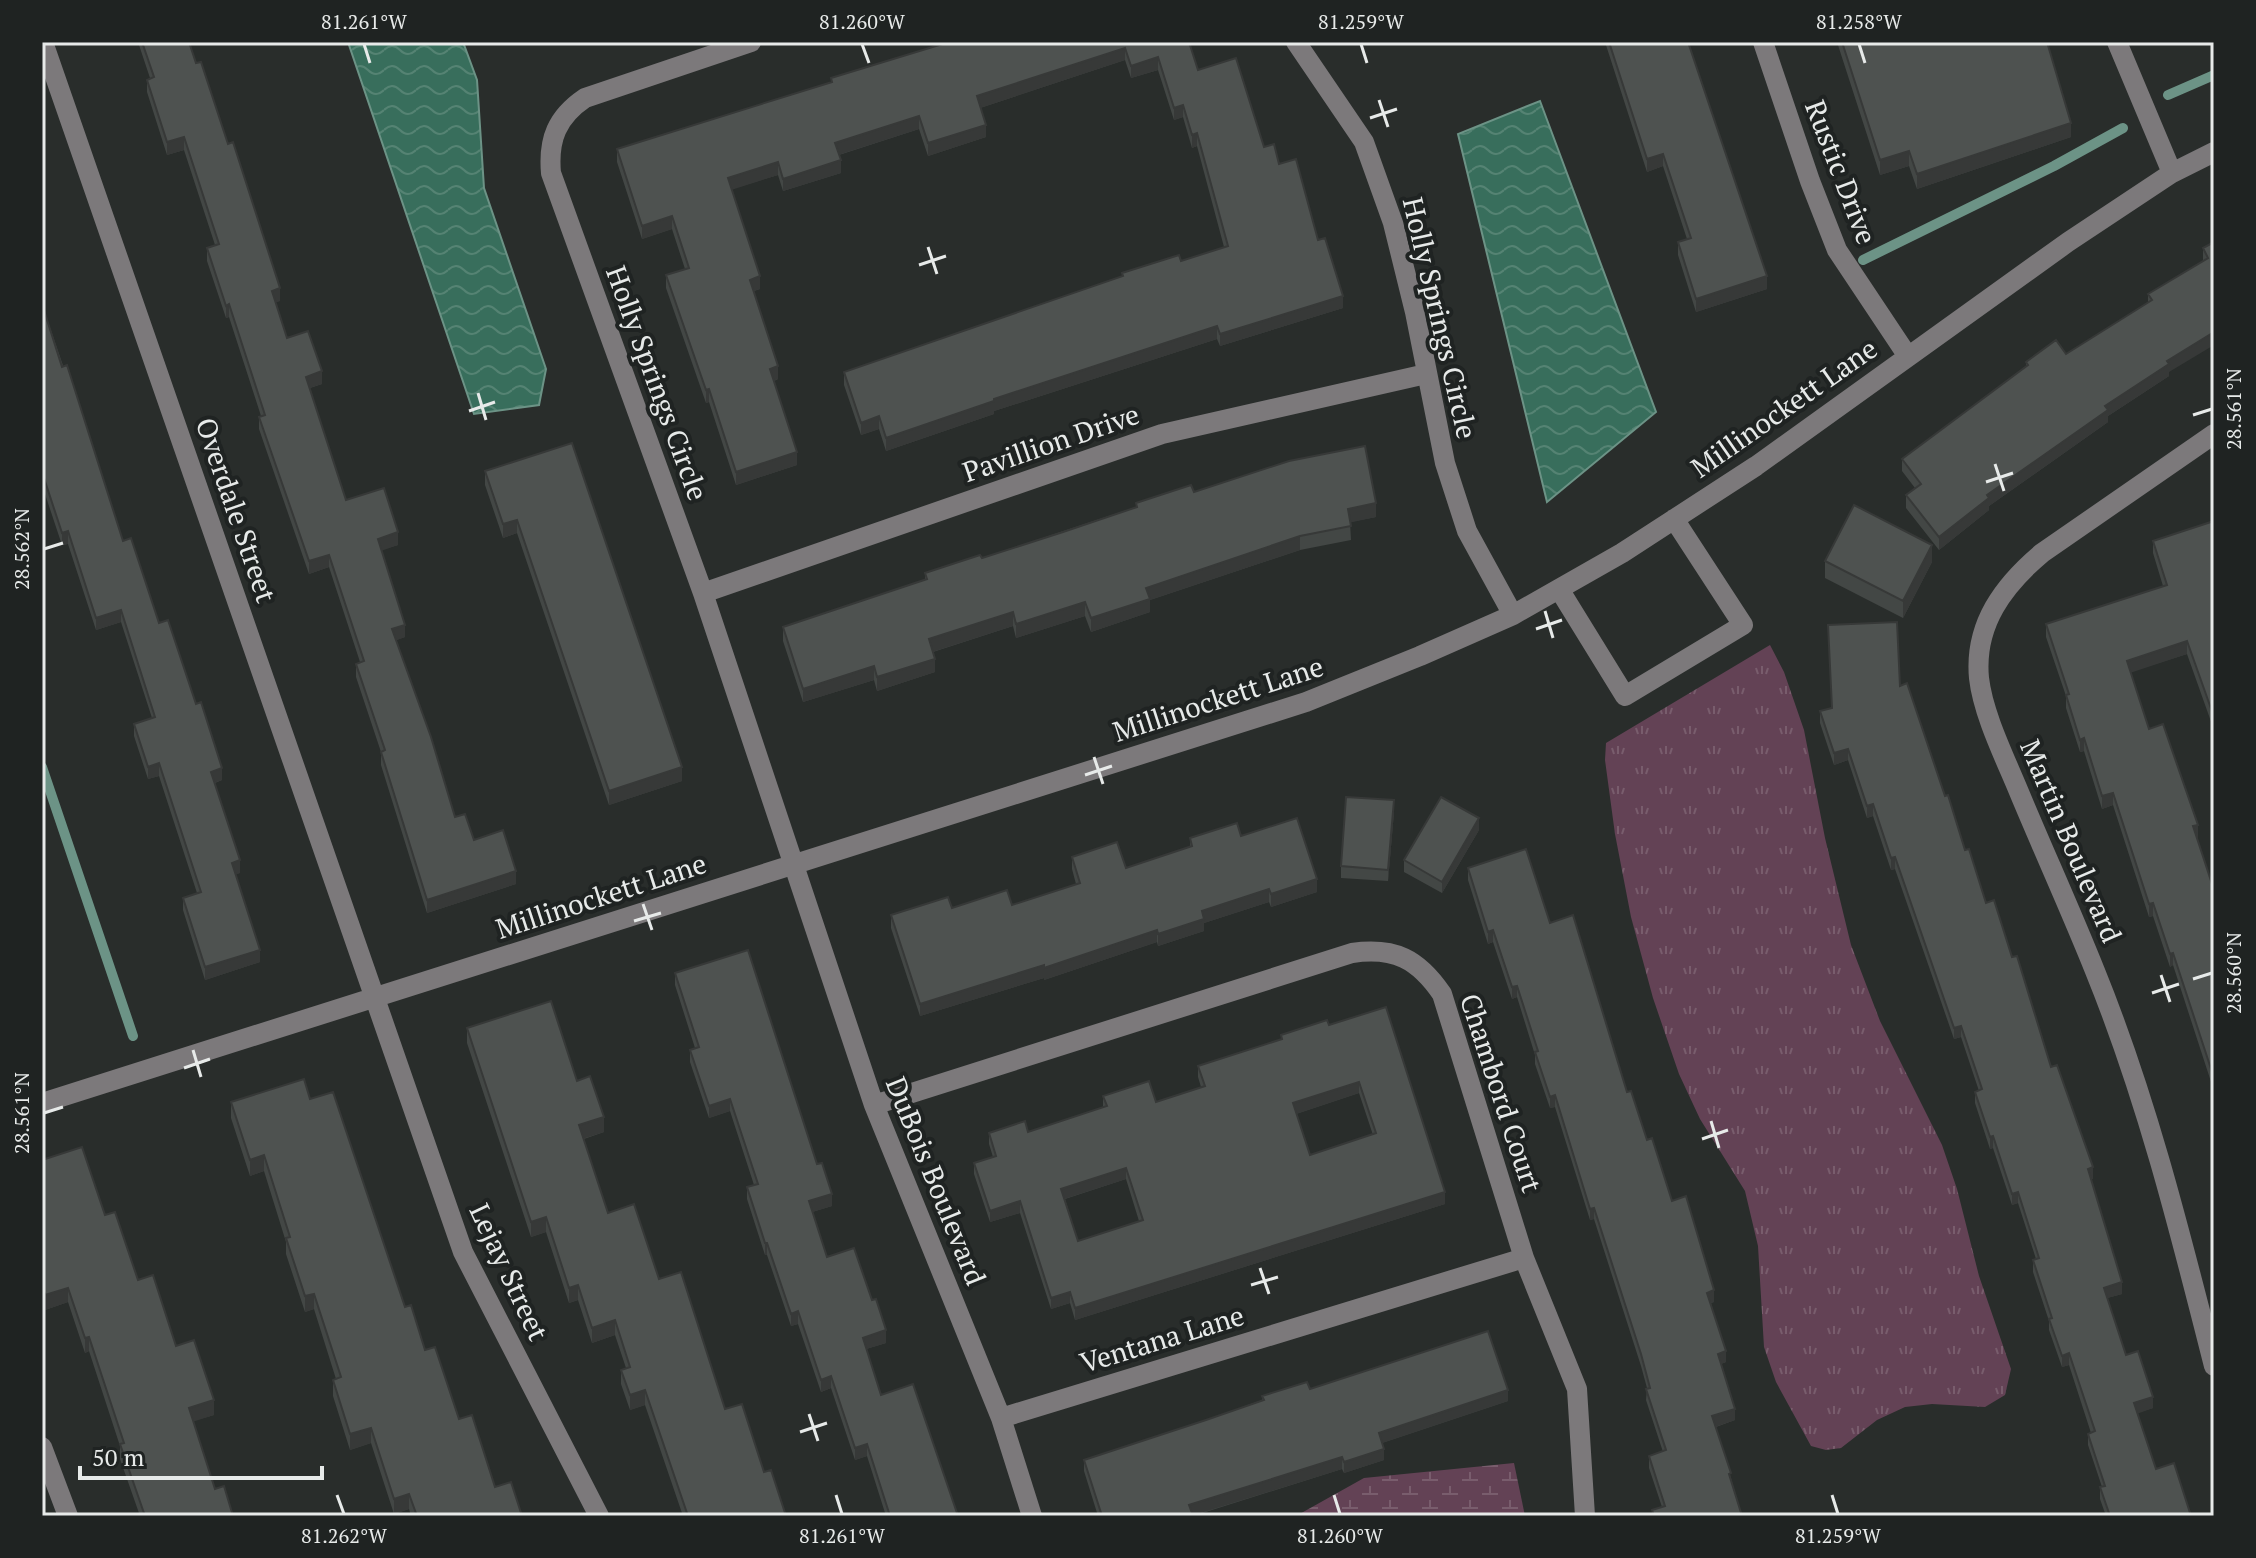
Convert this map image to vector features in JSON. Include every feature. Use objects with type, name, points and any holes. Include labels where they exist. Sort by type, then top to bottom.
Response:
[{"type":"street","name":"Overdale Street","points":[[43,42],[376,997]]},
{"type":"street","name":"Holly Springs Circle","points":[[751,42],[585,98],[570,108],[559,122],[552,138],[550,157],[557,192],[703,593],[795,863]]},
{"type":"street","name":"Holly Springs Circle","points":[[1296,42],[1364,142],[1393,223],[1415,312],[1445,463],[1467,531],[1513,615]]},
{"type":"street","name":"Rustic Drive","points":[[1763,42],[1837,250],[1907,355]]},
{"type":"street","points":[[2117,42],[2172,173]]},
{"type":"street","name":"Millinockett Lane","points":[[42,1103],[1306,702],[1513,615],[1622,553],[1756,466],[2068,242],[2172,173],[2214,152]]},
{"type":"street","name":"Pavillion Drive","points":[[703,593],[1162,434],[1426,374]]},
{"type":"street","name":"Martin Boulevard","points":[[2214,434],[2042,553],[2016,575],[2001,593],[1986,625],[1979,679],[2006,760],[2096,974],[2133,1077],[2167,1179],[2214,1366]]},
{"type":"street","points":[[1559,589],[1625,696],[1743,625],[1674,519]]},
{"type":"street","name":"DuBois Boulevard","points":[[795,863],[874,1105],[1001,1418],[1032,1516]]},
{"type":"street","name":"Chambord Court","points":[[874,1105],[1352,953],[1390,953],[1408,959],[1421,968],[1442,994],[1524,1258],[1577,1389],[1585,1516]]},
{"type":"street","name":"Lejay Street","points":[[376,997],[463,1252],[599,1516]]},
{"type":"street","name":"Ventana Lane","points":[[1001,1418],[1524,1258]]},
{"type":"street","points":[[42,1447],[68,1516]]},
{"type":"green space","points":[[1770,645],[1784,672],[1804,730],[1825,838],[1851,945],[1880,1021],[1942,1145],[1957,1189],[1979,1276],[2011,1369],[2005,1395],[1985,1407],[1932,1404],[1905,1407],[1877,1420],[1841,1448],[1826,1450],[1811,1446],[1776,1382],[1764,1347],[1758,1246],[1745,1191],[1700,1119],[1679,1074],[1653,998],[1631,917],[1605,760],[1606,743]]},
{"type":"green space","points":[[1514,1463],[1525,1516],[1296,1516],[1364,1478]]},
{"type":"water","points":[[348,42],[463,42],[477,80],[484,188],[546,369],[539,405],[474,414]]},
{"type":"water","points":[[1540,101],[1656,412],[1547,502],[1458,134]]},
{"type":"building","points":[[142,42],[189,42],[196,63],[201,62],[228,144],[233,142],[280,288],[272,291],[287,338],[308,331],[322,371],[306,377],[346,500],[384,488],[398,532],[378,539],[405,625],[392,629],[431,737],[455,817],[465,814],[474,840],[503,830],[516,871],[427,900],[381,752],[385,750],[356,664],[364,661],[329,555],[309,561],[259,417],[265,415],[229,304],[226,306],[207,248],[219,244],[184,137],[167,142],[147,80],[154,77]]},
{"type":"building","points":[[949,42],[1189,42],[1198,70],[1236,58],[1264,147],[1274,144],[1279,164],[1296,159],[1318,240],[1325,238],[1343,296],[1220,334],[1217,326],[886,438],[879,416],[861,423],[844,372],[1123,276],[1122,273],[1179,255],[1181,261],[1228,246],[1197,133],[1192,135],[1183,105],[1174,108],[1158,57],[1131,66],[1125,48],[977,96],[986,125],[928,143],[919,116],[835,143],[841,160],[783,179],[778,162],[728,178],[760,276],[750,280],[778,366],[770,369],[797,452],[736,472],[666,275],[689,268],[672,216],[642,226],[617,149]]},
{"type":"building","points":[[1609,42],[1688,42],[1767,276],[1696,299],[1678,242],[1691,238],[1663,154],[1647,159]]},
{"type":"building","points":[[1842,42],[2047,42],[2071,123],[1917,174],[1909,151],[1880,160]]},
{"type":"building","points":[[2214,242],[2214,332],[2167,361],[2169,364],[2105,406],[2108,410],[1987,495],[1989,498],[1939,537],[1906,495],[1921,484],[1902,459],[2028,365],[2026,362],[2056,340],[2066,354],[2152,300],[2148,294],[2208,258],[2203,248]]},
{"type":"building","points":[[42,304],[62,367],[67,365],[123,541],[131,538],[159,623],[168,620],[196,704],[201,702],[222,768],[211,772],[240,860],[232,863],[260,950],[205,967],[183,898],[201,892],[159,763],[148,767],[134,724],[155,717],[121,610],[96,618],[68,531],[62,533],[42,472]]},
{"type":"building","points":[[572,443],[682,767],[609,791],[517,520],[503,524],[485,471]]},
{"type":"building","points":[[1365,446],[1376,503],[1348,509],[1351,526],[1300,536],[1146,588],[1150,599],[1091,618],[1085,602],[1016,624],[1013,612],[929,639],[935,659],[877,677],[874,666],[803,689],[783,627],[927,579],[925,573],[1063,532],[1191,485],[1194,492],[1289,461]]},
{"type":"building","points":[[1854,505],[1932,545],[1903,601],[1825,561]]},
{"type":"building","points":[[2214,521],[2214,717],[2187,641],[2127,661],[2149,729],[2163,724],[2198,825],[2193,826],[2214,890],[2214,1078],[2173,953],[2170,954],[2153,903],[2149,904],[2113,793],[2102,796],[2084,738],[2080,740],[2046,624],[2167,585],[2153,541]]},
{"type":"building","points":[[1897,622],[1900,686],[1907,683],[1945,796],[1948,795],[1965,850],[1969,849],[1986,903],[1994,900],[2012,957],[2017,956],[2051,1067],[2057,1065],[2093,1167],[2088,1169],[2122,1282],[2104,1288],[2126,1355],[2138,1351],[2153,1397],[2134,1403],[2156,1469],[2174,1463],[2191,1516],[2110,1516],[2100,1487],[2105,1486],[2088,1434],[2095,1431],[2069,1353],[2062,1356],[2049,1319],[2052,1318],[2033,1260],[2039,1258],[2018,1192],[2012,1194],[1993,1136],[1990,1137],[1975,1092],[1982,1089],[1961,1026],[1954,1028],[1895,857],[1891,858],[1873,804],[1867,806],[1848,749],[1834,753],[1820,711],[1832,708],[1828,625]]},
{"type":"building","points":[[1346,797],[1394,800],[1388,870],[1341,866]]},
{"type":"building","points":[[1441,797],[1479,818],[1442,882],[1404,860]]},
{"type":"building","points":[[1297,818],[1317,879],[1271,894],[1269,889],[1202,911],[1204,919],[1158,934],[1157,930],[1044,968],[1044,965],[920,1004],[891,915],[948,897],[952,908],[1007,890],[1012,905],[1080,883],[1072,857],[1117,842],[1126,868],[1192,846],[1190,838],[1237,823],[1241,836]]},
{"type":"building","points":[[1526,849],[1550,923],[1573,915],[1627,1092],[1631,1091],[1647,1140],[1652,1138],[1672,1201],[1686,1196],[1714,1290],[1707,1293],[1726,1351],[1718,1354],[1735,1409],[1712,1416],[1742,1516],[1654,1516],[1652,1510],[1665,1506],[1649,1456],[1666,1450],[1646,1389],[1650,1388],[1641,1354],[1594,1208],[1590,1209],[1555,1095],[1550,1097],[1517,986],[1512,987],[1493,930],[1488,932],[1468,868]]},
{"type":"building","points":[[748,950],[817,1164],[822,1163],[832,1194],[809,1201],[827,1257],[854,1248],[886,1330],[863,1338],[881,1395],[913,1384],[958,1516],[890,1516],[867,1444],[855,1448],[831,1376],[821,1380],[798,1311],[791,1314],[747,1187],[758,1184],[730,1099],[709,1106],[690,1050],[699,1047],[675,973]]},
{"type":"building","points":[[551,1001],[577,1081],[590,1076],[604,1117],[579,1125],[608,1213],[634,1204],[659,1279],[681,1272],[725,1409],[742,1404],[764,1472],[771,1470],[786,1516],[688,1516],[645,1390],[630,1395],[621,1370],[630,1367],[615,1320],[592,1328],[578,1285],[569,1288],[546,1217],[531,1222],[467,1028]]},
{"type":"building","points":[[1386,1007],[1445,1192],[1075,1308],[1070,1292],[1051,1298],[1020,1201],[990,1211],[974,1163],[996,1156],[989,1133],[1025,1121],[1028,1132],[1107,1106],[1103,1096],[1149,1081],[1156,1102],[1205,1086],[1198,1066],[1282,1039],[1281,1035],[1327,1020],[1329,1025]],"holes":[[[1359,1082],[1376,1133],[1310,1155],[1293,1103]],[[1126,1168],[1143,1220],[1078,1241],[1061,1189]]]},
{"type":"building","points":[[304,1079],[310,1099],[333,1092],[405,1307],[411,1305],[425,1350],[435,1347],[459,1419],[472,1415],[495,1487],[511,1482],[522,1516],[417,1516],[409,1494],[394,1499],[371,1428],[350,1434],[333,1380],[341,1377],[314,1294],[305,1296],[264,1155],[250,1160],[231,1102]]},
{"type":"building","points":[[82,1147],[105,1215],[115,1212],[138,1280],[153,1275],[176,1346],[194,1340],[214,1400],[189,1408],[215,1489],[224,1486],[233,1516],[145,1516],[89,1337],[85,1338],[68,1288],[45,1295],[42,1285],[42,1160]]},
{"type":"building","points":[[1488,1331],[1508,1390],[1379,1433],[1384,1449],[1344,1462],[1342,1457],[1189,1505],[1193,1516],[1102,1516],[1084,1460],[1264,1400],[1262,1396],[1307,1382],[1310,1389]]},
{"type":"waterway","points":[[2168,95],[2214,75]]},
{"type":"waterway","points":[[1863,260],[2054,166],[2123,128]]},
{"type":"waterway","points":[[42,767],[133,1036]]}]
